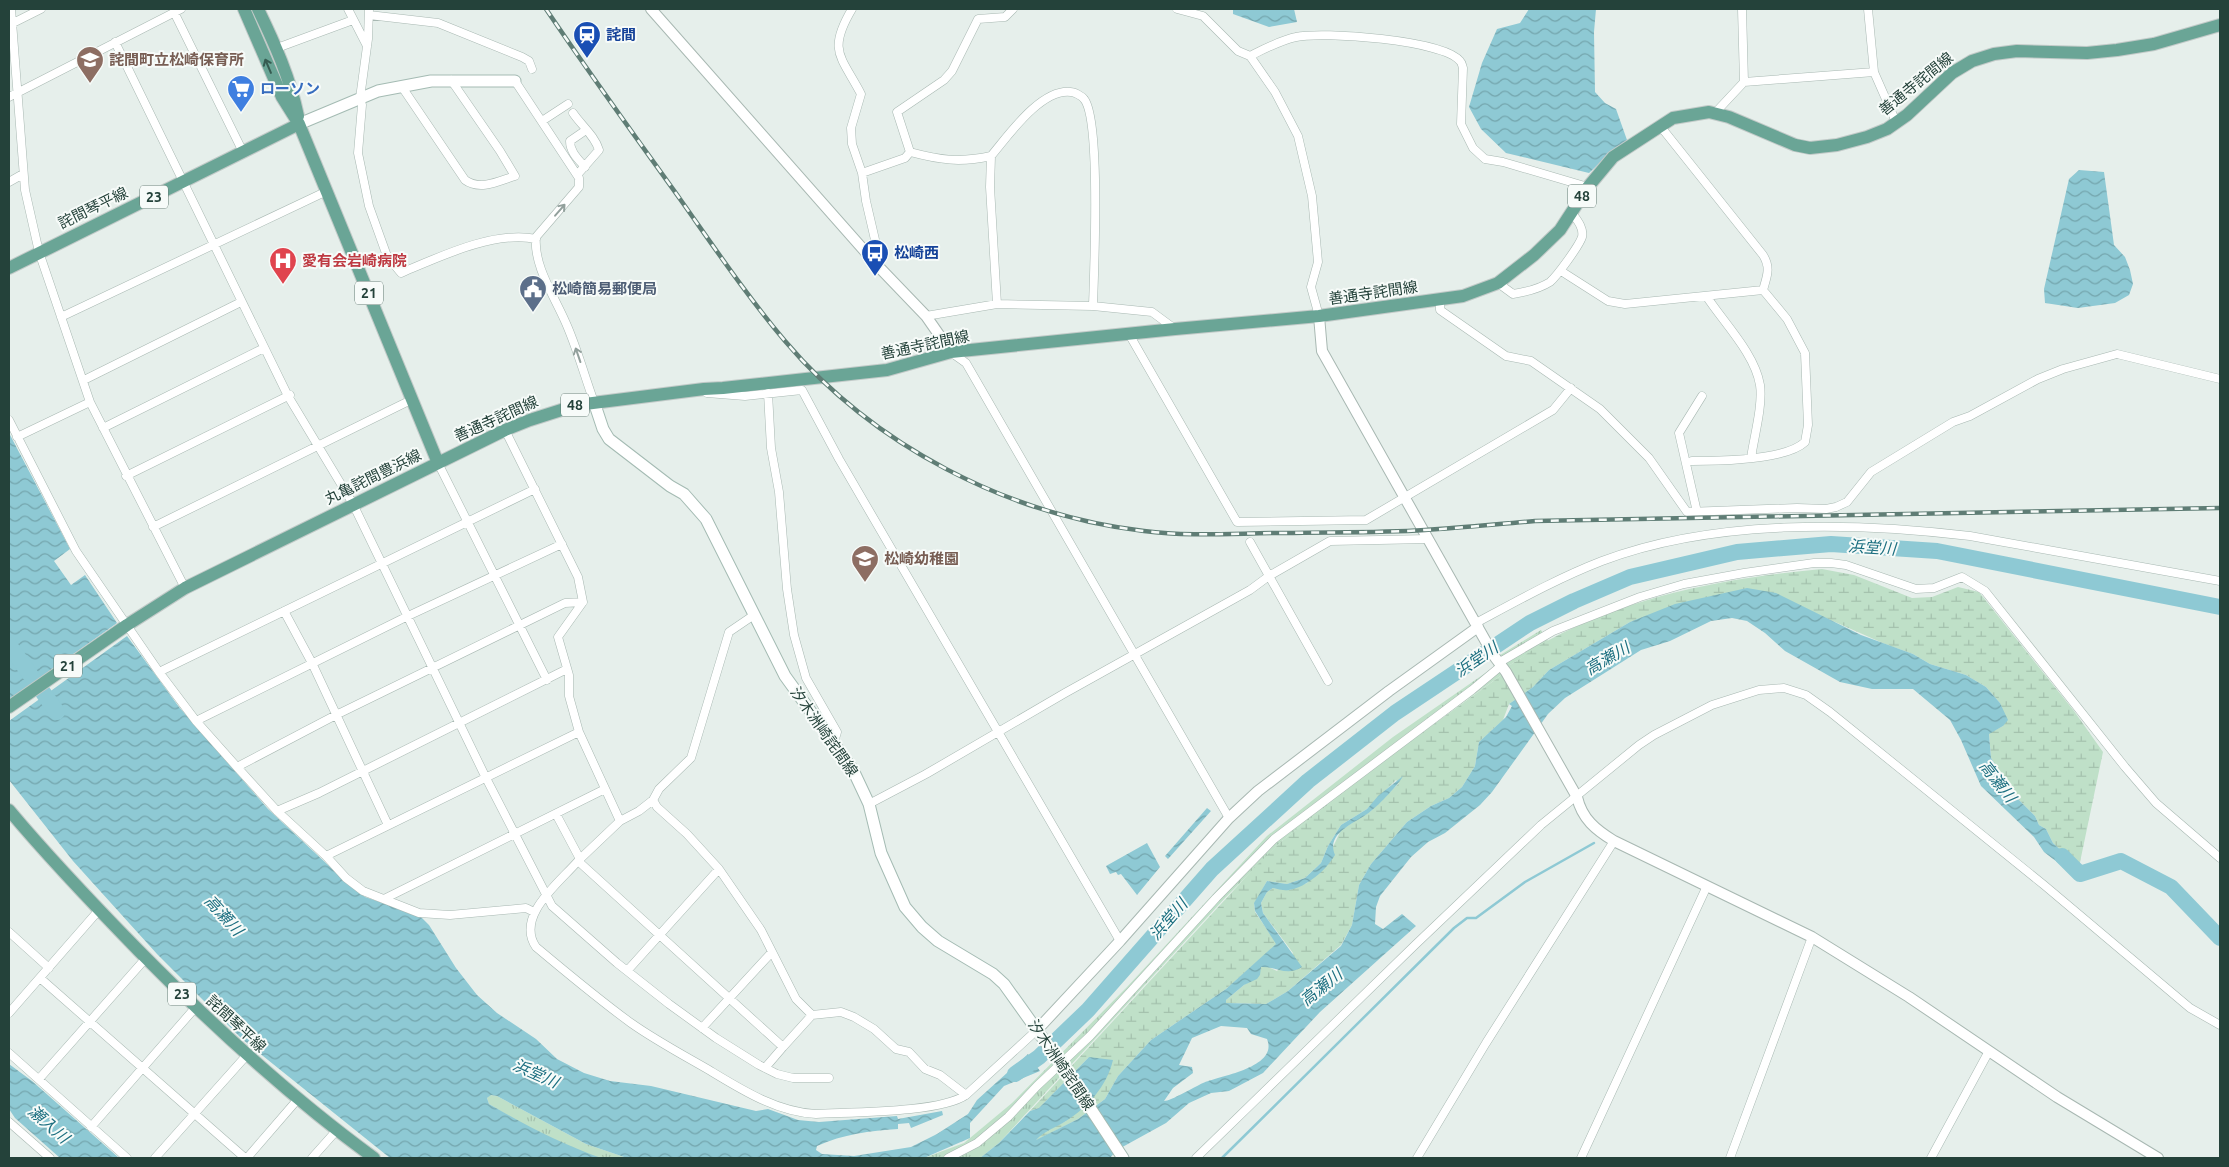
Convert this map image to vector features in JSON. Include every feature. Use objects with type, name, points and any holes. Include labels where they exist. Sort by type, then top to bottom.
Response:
[{"type":"main road","name":"丸亀詫間豊浜線","points":[[9,707],[127,625],[185,588],[438,463],[299,124],[282,97],[244,9]]},
{"type":"main road","name":"丸亀詫間豊浜線","points":[[258,9],[277,48],[293,92],[299,124]]},
{"type":"main road","name":"善通寺詫間線","points":[[438,463],[504,430],[556,411],[594,402],[689,390],[797,382],[872,373],[951,352],[1319,316],[1462,296],[1498,283],[1534,255],[1560,230],[1588,187],[1612,157],[1661,127],[1672,118],[1709,112],[1729,117],[1795,145],[1810,148],[1836,145],[1867,137],[1887,129],[1907,115],[1952,73],[1972,61],[1994,54],[2017,51],[2087,53],[2117,50],[2154,44],[2220,26]]},
{"type":"main road","points":[[299,124],[378,91],[431,81],[515,81]]},
{"type":"main road","name":"詫間琴平線","points":[[9,268],[299,124]]},
{"type":"main road","name":"汐木洲崎詫間線","points":[[594,402],[603,429],[609,439],[696,505],[706,519],[785,676],[853,770],[869,804],[881,853],[905,907],[922,927],[938,941],[994,974],[1004,984],[1123,1158]]},
{"type":"main road","name":"詫間琴平線","points":[[9,810],[99,910],[195,1008],[246,1056],[374,1158]]},
{"type":"street","points":[[11,9],[23,174],[39,252],[90,402],[126,476],[185,588]]},
{"type":"street","points":[[11,24],[41,9]]},
{"type":"street","points":[[348,9],[366,46]]},
{"type":"street","points":[[651,9],[877,265],[926,316],[951,352],[966,363],[1229,818]]},
{"type":"street","points":[[852,9],[842,26],[837,41],[844,65],[861,94],[851,128],[852,144],[862,173],[876,244],[877,265]]},
{"type":"street","points":[[910,152],[897,112],[948,76],[978,19],[1005,16],[1013,9]]},
{"type":"street","points":[[1180,9],[1203,16],[1238,51],[1250,56],[1275,92],[1298,136],[1312,196],[1318,262],[1311,287],[1319,316],[1322,351],[1477,625],[1576,795],[1580,809],[1589,822],[1614,841],[1812,937],[1909,997],[2057,1096],[2158,1158]]},
{"type":"street","points":[[1742,9],[1744,82]]},
{"type":"street","points":[[1868,9],[1874,72],[1896,122]]},
{"type":"street","points":[[9,98],[177,10],[242,152]]},
{"type":"street","points":[[532,69],[529,61],[522,57],[438,23],[369,12],[360,98],[362,105],[358,153],[369,206],[388,256],[401,273],[495,239],[522,236],[536,239]]},
{"type":"street","points":[[277,48],[353,20]]},
{"type":"street","points":[[1250,56],[1295,37],[1320,34],[1376,38],[1423,46],[1448,54],[1460,60],[1463,68],[1461,124],[1473,148],[1479,154],[1485,159],[1503,162],[1588,187]]},
{"type":"street","points":[[115,42],[264,348],[316,446],[353,504],[486,778],[552,906],[626,970],[702,1028],[765,1068],[776,1074],[793,1078],[829,1078]]},
{"type":"street","points":[[1715,113],[1744,82],[1874,72]]},
{"type":"street","points":[[402,87],[465,180],[472,186],[486,185],[515,176],[451,80]]},
{"type":"street","points":[[515,81],[580,178],[580,186],[536,239],[535,247],[543,271],[569,330],[594,402]]},
{"type":"street","points":[[997,304],[990,187],[991,156],[1028,111],[1061,92],[1073,91],[1084,99],[1090,117],[1094,154],[1093,306]]},
{"type":"street","points":[[542,121],[568,104]]},
{"type":"street","points":[[574,113],[599,150],[577,175]]},
{"type":"street","points":[[1661,127],[1768,263],[1769,272],[1764,290]]},
{"type":"street","points":[[585,167],[574,154],[570,147],[570,141],[586,130]]},
{"type":"street","points":[[862,173],[904,158],[910,152]]},
{"type":"street","points":[[910,152],[938,160],[959,161],[991,156]]},
{"type":"street","points":[[9,182],[23,174]]},
{"type":"street","points":[[61,317],[327,191]]},
{"type":"street","points":[[1498,283],[1513,294],[1535,290],[1550,282],[1561,272],[1582,237],[1581,224],[1572,213]]},
{"type":"street","points":[[1561,272],[1608,301],[1625,304],[1764,290]]},
{"type":"street","points":[[1692,461],[1751,458],[1791,450],[1805,442],[1807,430],[1805,353],[1787,319],[1764,290]]},
{"type":"street","points":[[1707,297],[1741,345],[1757,375],[1760,396],[1751,458]]},
{"type":"street","points":[[1440,300],[1440,310],[1506,356],[1531,361],[1600,409],[1649,458],[1687,512],[1797,508],[1826,510],[1836,507],[1847,502],[1871,472],[1953,422],[1970,416],[2038,379],[2063,369],[2117,354],[2220,379]]},
{"type":"street","points":[[84,380],[241,302]]},
{"type":"street","points":[[926,316],[997,304],[1093,306],[1152,312],[1175,329]]},
{"type":"street","points":[[1129,334],[1236,522],[1366,520],[1553,410],[1571,388]]},
{"type":"street","points":[[103,428],[264,348]]},
{"type":"street","points":[[689,390],[720,395],[802,390],[839,459],[1120,941]]},
{"type":"street","points":[[768,393],[771,448],[779,492],[787,589],[794,635],[806,678],[837,732],[834,742]]},
{"type":"street","points":[[126,476],[289,396]]},
{"type":"street","points":[[1697,512],[1679,432],[1702,396]]},
{"type":"street","points":[[153,528],[413,399]]},
{"type":"street","points":[[17,437],[90,402]]},
{"type":"street","points":[[9,420],[76,552],[159,672],[196,721],[236,767],[277,811],[326,856],[346,878],[357,886],[384,899],[419,913],[450,915],[526,908],[534,912]]},
{"type":"street","points":[[504,430],[578,577],[583,602],[558,636],[567,669],[569,696],[579,732],[620,820]]},
{"type":"street","points":[[438,463],[469,521],[546,680]]},
{"type":"street","points":[[159,672],[535,489]]},
{"type":"street","points":[[754,615],[728,632],[691,758],[659,789],[653,800],[639,811],[620,820],[579,860],[534,912],[529,929],[531,940],[536,947],[632,1024],[768,1103],[797,1113],[816,1114],[933,1106],[960,1099],[966,1095],[1037,1030],[1120,941],[1229,818],[1298,759],[1477,625],[1543,588],[1601,561],[1674,541],[1750,530],[1817,527],[1931,532],[1978,538],[2220,581]]},
{"type":"street","points":[[869,804],[926,774],[1250,590],[1269,576],[1330,541],[1428,539]]},
{"type":"street","points":[[1250,542],[1328,681]]},
{"type":"street","points":[[196,721],[408,616],[562,544]]},
{"type":"street","points":[[948,1158],[977,1143],[995,1129],[1090,1036],[1223,891],[1274,839],[1472,690],[1500,664],[1552,631],[1660,590],[1719,578],[1814,563],[1846,565],[1916,589],[1934,588],[1962,577],[1985,591],[2102,740],[2156,803],[2220,858]]},
{"type":"street","points":[[236,767],[336,715],[565,603],[583,602]]},
{"type":"street","points":[[284,610],[312,663],[388,825]]},
{"type":"street","points":[[277,811],[362,772],[567,669]]},
{"type":"street","points":[[1196,1158],[1438,922],[1576,795],[1654,735],[1712,705],[1759,690],[1784,688],[1806,696],[1830,712],[1905,770],[2190,1008],[2220,1025]]},
{"type":"street","points":[[326,856],[579,732]]},
{"type":"street","points":[[384,899],[604,789]]},
{"type":"street","points":[[653,800],[708,854],[719,868],[746,907],[796,999],[812,1015]]},
{"type":"street","points":[[556,814],[579,860],[783,1047]]},
{"type":"street","points":[[1417,1158],[1486,1043],[1614,841]]},
{"type":"street","points":[[626,970],[719,868]]},
{"type":"street","points":[[1581,1158],[1707,886]]},
{"type":"street","points":[[9,1013],[99,910]]},
{"type":"street","points":[[9,932],[49,968]]},
{"type":"street","points":[[1730,1158],[1812,937]]},
{"type":"street","points":[[702,1028],[772,952]]},
{"type":"street","points":[[40,1079],[146,958]]},
{"type":"street","points":[[40,978],[246,1158],[298,1099]]},
{"type":"street","points":[[91,1127],[195,1008]]},
{"type":"street","points":[[765,1068],[812,1015],[841,1012],[854,1017],[874,1029],[896,1049],[909,1052],[926,1069],[940,1074],[966,1095]]},
{"type":"street","points":[[1931,1158],[1989,1051]]},
{"type":"street","points":[[9,1054],[40,1079],[127,1158]]},
{"type":"street","points":[[155,1158],[246,1056]]},
{"type":"street","points":[[9,1122],[50,1158]]},
{"type":"street","points":[[312,1158],[337,1130]]},
{"type":"green space","points":[[1822,569],[1854,575],[1912,598],[1932,597],[1958,587],[1979,592],[2074,711],[2103,752],[2079,867],[2053,843],[2046,829],[2039,825],[2035,816],[2017,798],[1991,758],[1989,733],[2003,726],[2000,703],[1986,687],[1966,675],[1930,664],[1913,654],[1885,644],[1810,611],[1642,618],[1630,622],[1549,670],[1533,687],[1509,704],[1503,720],[1479,742],[1475,766],[1462,787],[1449,798],[1431,806],[1407,822],[1371,864],[1359,885],[1352,925],[1341,945],[1288,991],[1266,1004],[1226,1003],[1226,1000],[1244,985],[1260,975],[1260,967],[1266,966],[1277,971],[1293,953],[1263,913],[1261,903],[1267,892],[1273,888],[1289,890],[1307,883],[1332,849],[1341,830],[1371,811],[1399,783],[1396,780],[1367,809],[1341,825],[1328,846],[1321,863],[1305,878],[1287,884],[1267,881],[1254,904],[1255,912],[1277,944],[1226,989],[1151,1040],[1118,1076],[1105,1099],[1078,1119],[1035,1141],[1042,1133],[1066,1121],[1089,1057],[1039,1108],[1030,1111],[1257,865],[1282,841],[1387,758],[1510,669],[1510,665],[1544,643],[1581,624],[1648,600],[1716,584]]},
{"type":"green space","points":[[1541,630],[1548,641],[1510,665],[1510,669],[1418,735],[1282,841],[1225,898],[999,1143],[980,1158],[924,1158],[964,1143],[1012,1103],[1127,987],[1267,836],[1393,737],[1494,667],[1492,660]]},
{"type":"green space","points":[[490,1095],[497,1096],[586,1144],[627,1158],[600,1158],[571,1149],[529,1128],[489,1104],[487,1098]]},
{"type":"water","points":[[1233,9],[1294,9],[1297,22],[1269,27],[1233,14]]},
{"type":"water","points":[[1529,9],[1596,9],[1594,32],[1595,92],[1605,103],[1616,109],[1627,140],[1589,173],[1506,153],[1481,129],[1469,107],[1482,63],[1497,29],[1520,23]]},
{"type":"water","points":[[2079,170],[2104,172],[2114,245],[2125,257],[2133,284],[2129,295],[2115,303],[2078,308],[2045,303],[2044,289],[2069,179]]},
{"type":"water","points":[[9,433],[70,549],[54,561],[71,585],[85,575],[117,623],[9,700]]},
{"type":"water","points":[[1747,588],[1776,593],[1861,635],[1913,654],[1930,664],[1966,675],[1986,687],[2000,703],[2008,720],[2003,726],[1989,734],[1991,758],[2017,798],[2035,816],[2039,825],[2046,829],[2053,843],[2079,867],[2074,875],[2044,852],[2034,837],[1981,786],[1950,720],[1913,689],[1872,689],[1840,682],[1785,651],[1765,633],[1747,621],[1732,618],[1711,621],[1670,641],[1641,650],[1565,698],[1548,714],[1492,792],[1480,805],[1445,833],[1428,842],[1411,857],[1380,896],[1376,907],[1375,924],[1383,929],[1402,914],[1416,926],[1320,1012],[1263,1073],[1229,1091],[1211,1093],[1189,1103],[1166,1123],[1117,1150],[1110,1158],[980,1158],[999,1143],[1030,1111],[1039,1108],[1089,1057],[1113,1060],[1106,1079],[1096,1095],[1066,1121],[1036,1140],[1078,1119],[1105,1099],[1118,1076],[1151,1040],[1226,989],[1276,944],[1255,911],[1254,903],[1267,881],[1287,884],[1305,878],[1321,863],[1328,846],[1341,825],[1367,809],[1378,796],[1403,776],[1375,808],[1338,834],[1334,840],[1333,847],[1335,855],[1321,872],[1309,882],[1296,888],[1285,890],[1273,888],[1267,892],[1261,903],[1263,913],[1302,967],[1297,970],[1286,971],[1261,967],[1260,975],[1257,979],[1244,985],[1226,1000],[1226,1003],[1266,1004],[1288,991],[1341,946],[1352,925],[1359,885],[1371,864],[1407,822],[1431,806],[1449,798],[1462,787],[1475,766],[1479,742],[1506,717],[1512,706],[1509,704],[1533,687],[1549,670],[1630,622],[1675,604]],"holes":[[[1221,1026],[1247,1028],[1251,1034],[1267,1039],[1268,1049],[1264,1057],[1256,1064],[1245,1069],[1203,1083],[1164,1101],[1173,1088],[1193,1073],[1192,1067],[1179,1065],[1192,1038]]]},
{"type":"water","points":[[127,636],[179,707],[268,809],[365,897],[419,915],[429,925],[456,968],[477,995],[497,1013],[536,1039],[557,1059],[584,1073],[610,1081],[651,1086],[756,1111],[768,1109],[798,1120],[819,1122],[897,1116],[898,1119],[942,1111],[943,1115],[911,1128],[909,1123],[898,1124],[898,1129],[847,1136],[817,1146],[816,1150],[822,1154],[854,1156],[911,1147],[937,1134],[968,1114],[977,1100],[1028,1054],[1040,1071],[1004,1086],[970,1123],[970,1138],[924,1158],[627,1158],[586,1144],[497,1096],[491,1095],[487,1098],[489,1104],[530,1127],[601,1158],[390,1158],[242,1039],[157,954],[73,861],[9,780],[9,721]]},
{"type":"water","points":[[1207,808],[1211,811],[1168,859],[1165,856]]},
{"type":"water","points":[[1147,843],[1160,867],[1137,895],[1121,874],[1118,875],[1116,872],[1110,874],[1106,866]]},
{"type":"water","name":"瀬入川","points":[[9,1064],[32,1081],[119,1158],[60,1158],[15,1118],[9,1109]]},
{"type":"waterway","name":"浜堂川","points":[[1015,1074],[1039,1057],[1088,1010],[1212,869],[1308,781],[1395,713],[1530,623],[1574,601],[1630,577],[1737,552],[1831,544],[1937,551],[2220,607]]},
{"type":"waterway","name":"高瀬川","points":[[9,645],[57,712]]},
{"type":"waterway","points":[[1222,1158],[1454,928],[1467,918],[1476,918],[1525,882],[1594,843]]},
{"type":"waterway","name":"高瀬川","points":[[2062,856],[2080,874],[2121,861],[2171,887],[2220,938]]},
{"type":"railway","points":[[546,9],[595,81],[744,289],[785,341],[820,379],[860,413],[902,443],[947,469],[994,492],[1043,509],[1093,523],[1144,531],[1214,534],[1407,531],[1535,521],[2220,508]]},
{"type":"place","name":"詫間","points":[[587,59]]},
{"type":"place","name":"詫間町立松崎保育所","points":[[90,84]]},
{"type":"place","name":"ローソン","points":[[241,113]]},
{"type":"place","name":"松崎西","points":[[875,277]]},
{"type":"place","name":"愛有会岩崎病院","points":[[283,285]]},
{"type":"place","name":"松崎簡易郵便局","points":[[533,313]]},
{"type":"place","name":"松崎幼稚園","points":[[865,583]]}]
